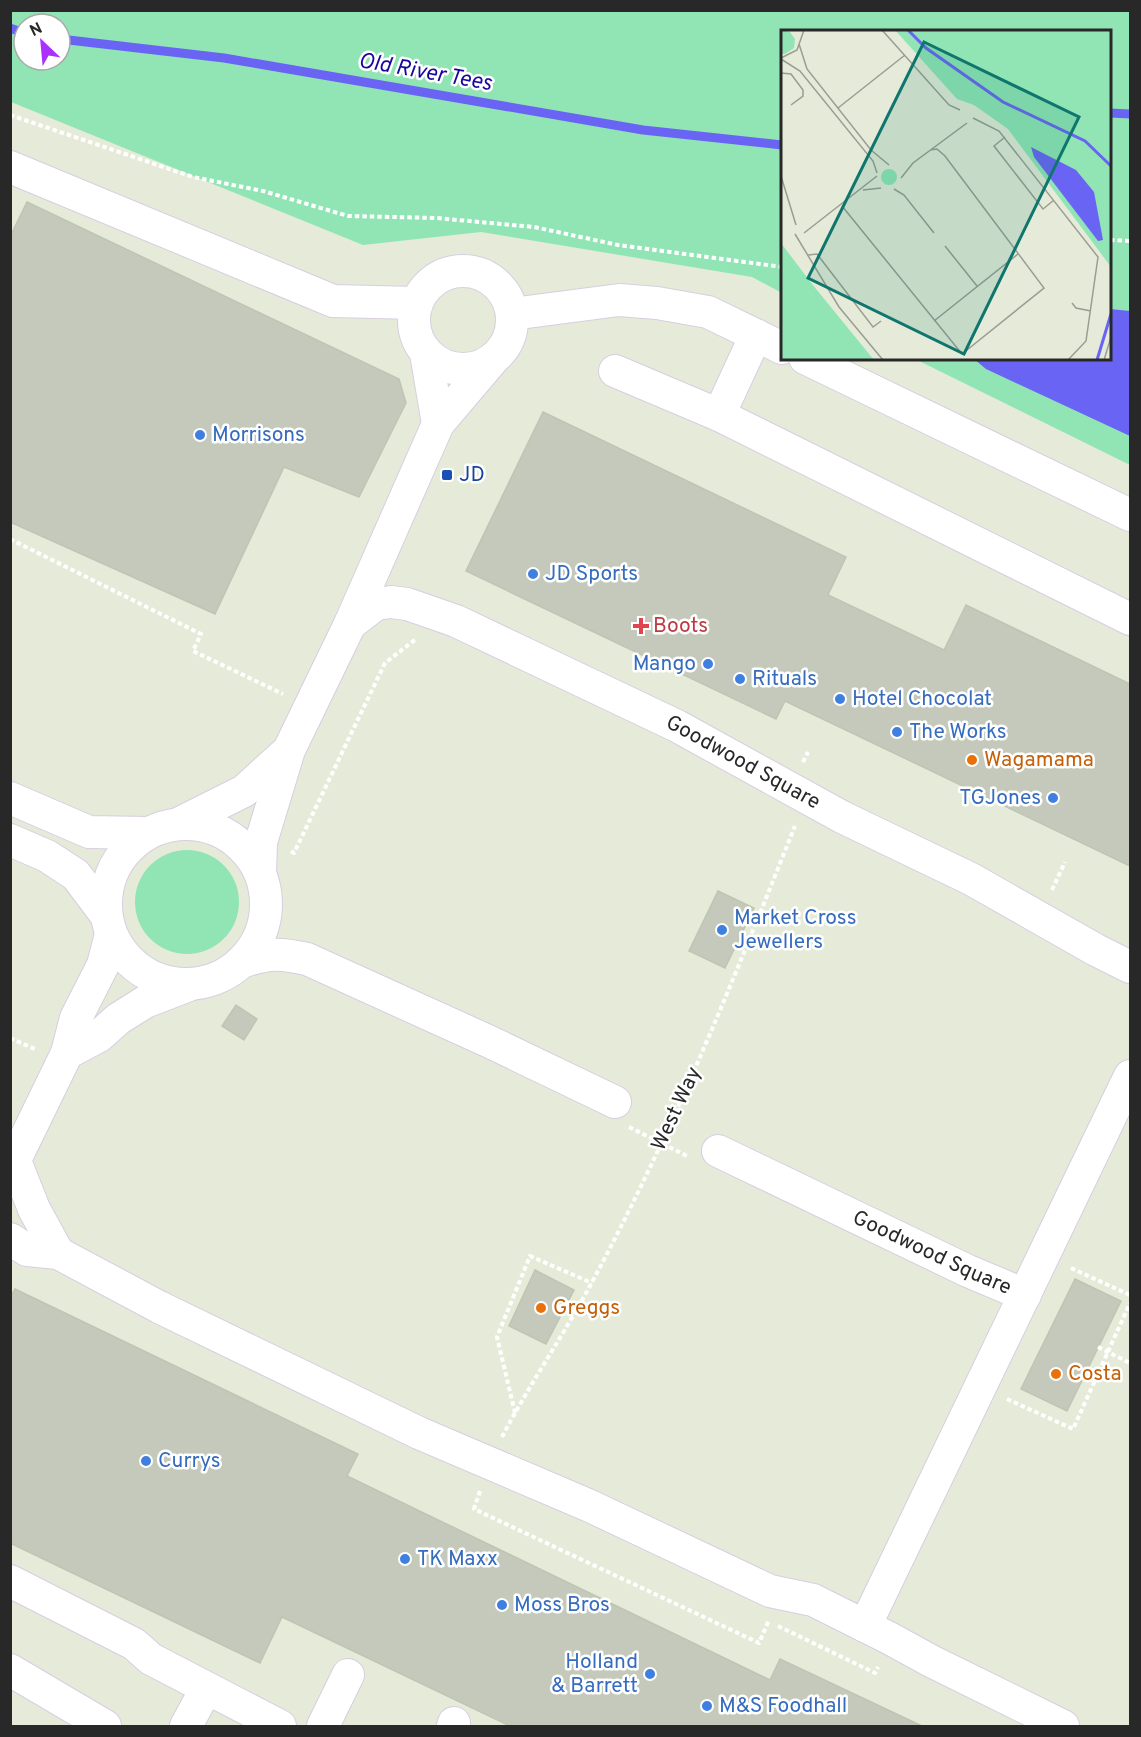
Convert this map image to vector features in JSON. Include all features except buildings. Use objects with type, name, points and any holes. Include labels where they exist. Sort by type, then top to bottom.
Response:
[{"type":"street","points":[[10,167],[333,301],[416,303]]},
{"type":"street","points":[[260,873],[261,842],[289,750],[350,624],[438,423],[505,346],[511,330],[512,314],[508,298],[498,284],[484,275],[468,270],[452,271],[436,278],[424,289],[416,303],[413,316],[418,342],[437,362],[451,368],[466,369],[481,366],[494,358]]},
{"type":"street","points":[[512,314],[619,300],[638,301],[708,312],[769,341],[719,415]]},
{"type":"street","points":[[426,353],[438,423]]},
{"type":"street","points":[[809,360],[1131,515]]},
{"type":"street","points":[[615,371],[719,415],[1131,619]]},
{"type":"street","name":"Goodwood Square","points":[[350,624],[375,604],[391,602],[407,604],[456,621],[677,726],[842,817],[971,879],[1096,950],[1131,967]]},
{"type":"street","points":[[10,798],[89,832],[148,833],[178,824],[244,792],[289,750]]},
{"type":"street","points":[[178,824],[209,827],[236,841],[250,856],[260,873],[266,892],[266,912],[258,939],[242,962]]},
{"type":"street","points":[[58,1253],[13,1165],[54,1047],[76,1018],[103,965],[109,924],[107,890],[115,867],[129,848],[148,833]]},
{"type":"street","points":[[10,840],[47,856],[76,875],[109,924],[129,962],[157,979],[190,984]]},
{"type":"street","points":[[54,1047],[99,1036],[117,1018],[145,1002],[190,984],[217,978],[242,962],[268,954],[289,955],[307,959],[344,975],[615,1102]]},
{"type":"street","name":"Goodwood Square","points":[[718,1151],[969,1272],[1025,1295],[1131,1076]]},
{"type":"street","points":[[10,1239],[27,1250],[58,1253],[149,1301],[419,1433],[644,1531],[770,1591],[813,1600],[1063,1726]]},
{"type":"street","points":[[866,1626],[1025,1295]]},
{"type":"street","points":[[10,1581],[134,1644],[151,1659],[280,1726]]},
{"type":"street","points":[[10,1670],[105,1726]]},
{"type":"street","points":[[323,1726],[348,1675]]},
{"type":"street","points":[[186,1726],[206,1689]]},
{"type":"path","points":[[10,115],[193,177],[262,191],[348,216],[436,218],[534,227],[618,245],[781,267]]},
{"type":"path","points":[[1111,240],[1131,241]]},
{"type":"path","points":[[10,539],[201,634],[193,651],[311,707]]},
{"type":"path","points":[[265,831],[294,853],[385,663],[418,637]]},
{"type":"path","points":[[790,788],[808,752]]},
{"type":"path","name":"West Way","points":[[770,1591],[769,1622],[759,1643],[474,1509],[489,1463],[515,1413],[592,1283],[662,1142],[723,1006],[796,825]]},
{"type":"path","points":[[10,1038],[37,1050],[54,1047]]},
{"type":"path","points":[[515,1413],[497,1337],[530,1256],[592,1283]]},
{"type":"path","points":[[1069,1267],[1131,1295]]},
{"type":"path","points":[[1007,1398],[1072,1429],[1131,1303]]},
{"type":"path","points":[[1098,1347],[1131,1363]]},
{"type":"green space","points":[[10,11],[1130,11],[1130,465],[917,360],[1111,360],[1111,30],[781,30],[781,292],[752,277],[481,232],[363,245],[11,102]]},
{"type":"green space","points":[[187,850],[207,854],[216,859],[230,873],[235,882],[239,902],[235,922],[230,931],[216,945],[207,950],[187,954],[167,950],[158,945],[144,931],[139,922],[135,902],[139,882],[144,873],[158,859],[167,854]]},
{"type":"shaded area","points":[[1111,309],[1130,311],[1130,436],[986,369],[975,360],[1111,360]]},
{"type":"waterway","name":"Old River Tees","points":[[72,40],[224,58],[643,130],[781,145]]},
{"type":"waterway","name":"Old River Tees","points":[[1111,113],[1130,114]]},
{"type":"place","name":"Morrisons","points":[[200,435]]},
{"type":"place","name":"JD","points":[[447,475]]},
{"type":"place","name":"JD Sports","points":[[533,574]]},
{"type":"place","name":"Boots","points":[[641,626]]},
{"type":"place","name":"Mango","points":[[708,664]]},
{"type":"place","name":"Rituals","points":[[740,679]]},
{"type":"place","name":"Hotel Chocolat","points":[[840,699]]},
{"type":"place","name":"The Works","points":[[897,732]]},
{"type":"place","name":"Wagamama","points":[[972,760]]},
{"type":"place","name":"TGJones","points":[[1053,798]]},
{"type":"place","name":"Market Cross Jewellers","points":[[722,930]]},
{"type":"place","name":"Greggs","points":[[541,1308]]},
{"type":"place","name":"Costa","points":[[1056,1374]]},
{"type":"place","name":"Currys","points":[[146,1461]]},
{"type":"place","name":"TK Maxx","points":[[405,1559]]},
{"type":"place","name":"Moss Bros","points":[[502,1605]]},
{"type":"place","name":"Holland & Barrett","points":[[650,1674]]},
{"type":"place","name":"M&S Foodhall","points":[[707,1706]]}]
